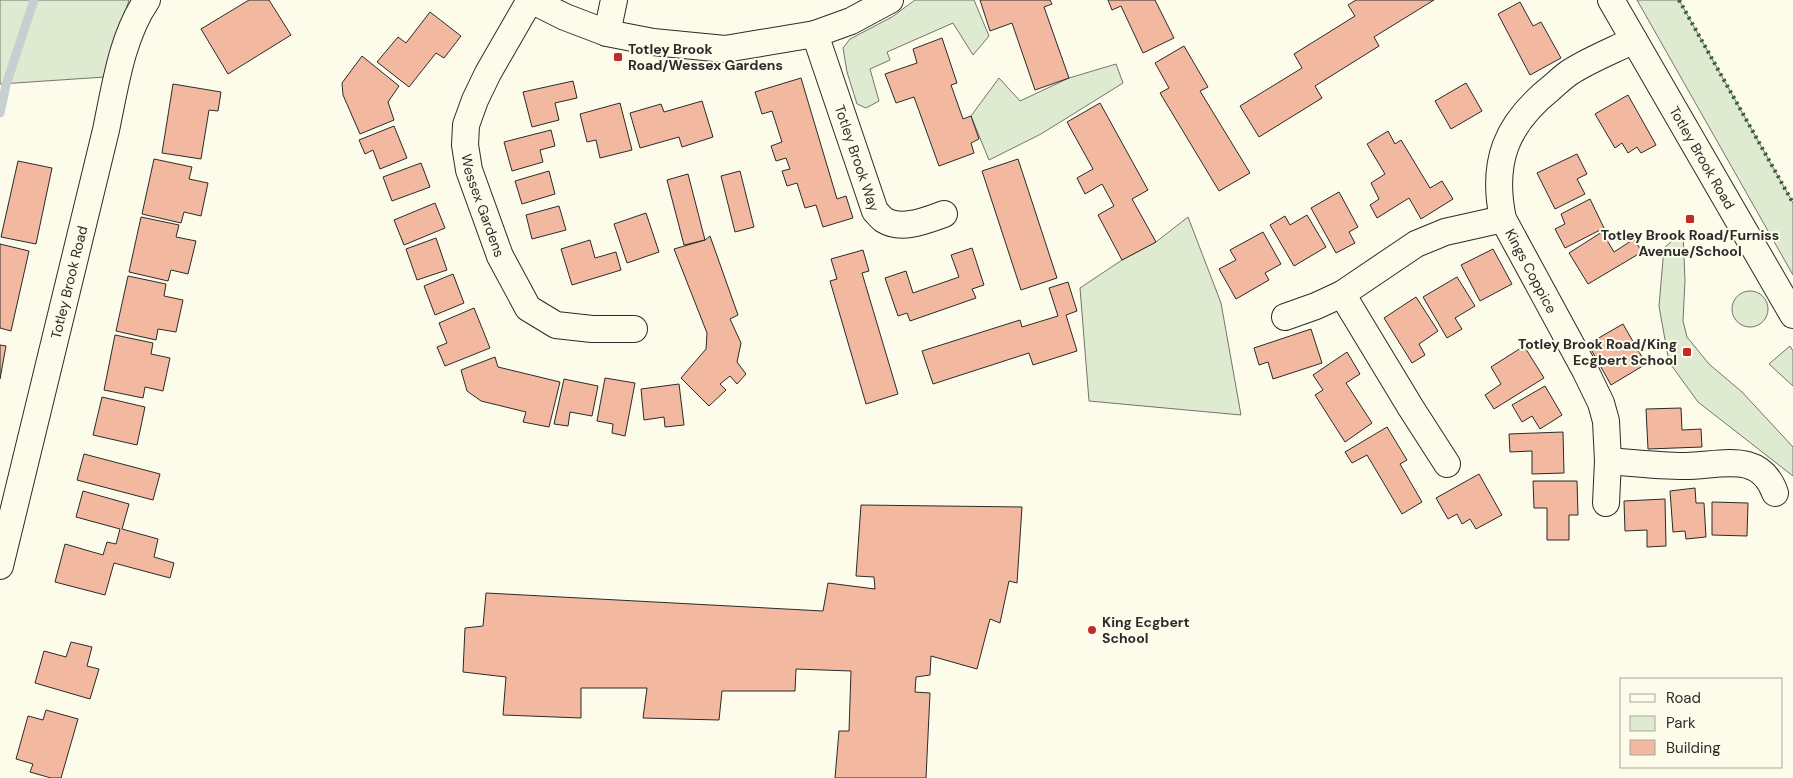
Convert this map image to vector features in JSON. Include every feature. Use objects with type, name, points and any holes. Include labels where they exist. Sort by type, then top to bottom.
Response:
[{"type":"street","name":"Totley Brook Road","points":[[0,566],[106,130],[120,61],[140,11],[147,0]]},
{"type":"street","points":[[531,0],[565,17],[607,33],[653,42],[725,49],[815,34],[851,21],[890,0]]},
{"type":"street","name":"Wessex Gardens","points":[[531,0],[488,73],[475,100],[466,125],[465,145],[469,170],[500,256],[528,308],[556,325],[592,329],[634,329]]},
{"type":"street","points":[[607,33],[614,0]]},
{"type":"street","name":"Totley Brook Road","points":[[1611,0],[1793,315]]},
{"type":"street","name":"Totley Brook Way","points":[[815,34],[875,211],[884,220],[895,224],[916,224],[944,214]]},
{"type":"street","name":"Kings Coppice","points":[[1606,503],[1608,461],[1606,421],[1585,370],[1503,219],[1499,199],[1498,176],[1503,152],[1515,125],[1535,101],[1571,71],[1634,40]]},
{"type":"street","name":"Kings Coppice","points":[[1285,317],[1342,294],[1416,244],[1445,232],[1503,219]]},
{"type":"street","points":[[1342,294],[1410,408],[1447,464]]},
{"type":"street","points":[[1608,461],[1686,466],[1736,462],[1751,466],[1764,473],[1772,484],[1775,494]]},
{"type":"green space","points":[[0,0],[129,0],[105,77],[0,84]]},
{"type":"green space","points":[[915,0],[974,0],[989,36],[973,55],[953,23],[887,52],[890,60],[870,69],[879,101],[866,108],[857,104],[847,72],[843,48],[850,39],[892,17]]},
{"type":"green space","points":[[1637,0],[1679,0],[1793,203],[1793,275]]},
{"type":"green space","points":[[1116,64],[1123,83],[1041,134],[989,160],[971,116],[999,78],[1020,101],[1069,78]]},
{"type":"green space","points":[[1188,217],[1221,303],[1241,415],[1089,401],[1080,288],[1122,260],[1156,242]]},
{"type":"green space","points":[[1683,231],[1685,281],[1683,321],[1687,337],[1709,364],[1742,392],[1793,447],[1793,476],[1698,402],[1669,362],[1659,306],[1664,248]]},
{"type":"green space","points":[[1750,291],[1762,297],[1768,309],[1762,321],[1750,327],[1738,321],[1732,309],[1738,297]]},
{"type":"green space","points":[[1790,346],[1793,351],[1793,386],[1769,364]]},
{"type":"building","points":[[249,0],[269,0],[291,35],[228,74],[201,29]]},
{"type":"building","points":[[980,0],[1050,0],[1052,4],[1044,7],[1069,78],[1035,90],[1012,23],[990,31]]},
{"type":"building","points":[[1108,0],[1155,0],[1174,38],[1143,53],[1121,6],[1112,10]]},
{"type":"building","points":[[1356,0],[1434,0],[1374,37],[1379,46],[1315,86],[1322,98],[1259,137],[1240,106],[1302,68],[1294,54],[1355,16],[1348,5]]},
{"type":"building","points":[[1520,2],[1533,26],[1541,22],[1561,58],[1530,75],[1498,14]]},
{"type":"building","points":[[430,12],[461,36],[444,58],[436,53],[409,87],[377,62],[398,37],[406,43]]},
{"type":"building","points":[[942,38],[957,83],[951,85],[963,119],[971,116],[979,139],[971,143],[974,153],[939,166],[914,97],[896,103],[885,74],[917,63],[913,49]]},
{"type":"building","points":[[1184,46],[1208,87],[1200,91],[1250,173],[1219,191],[1160,93],[1169,88],[1155,63]]},
{"type":"building","points":[[362,56],[399,86],[388,102],[394,120],[360,134],[343,95],[342,83]]},
{"type":"building","points":[[801,78],[837,199],[846,196],[853,218],[823,227],[816,205],[805,208],[797,183],[787,186],[782,171],[790,169],[786,158],[776,161],[771,146],[782,142],[772,111],[762,114],[755,92]]},
{"type":"building","points":[[573,81],[577,98],[555,103],[559,120],[532,127],[523,92]]},
{"type":"building","points":[[1466,83],[1482,111],[1451,129],[1435,101]]},
{"type":"building","points":[[173,84],[221,92],[218,111],[209,110],[201,159],[162,153]]},
{"type":"building","points":[[1628,95],[1656,145],[1641,153],[1637,147],[1628,153],[1622,143],[1615,148],[1595,114]]},
{"type":"building","points":[[702,101],[713,137],[682,147],[679,137],[640,148],[630,113],[661,104],[664,112]]},
{"type":"building","points":[[620,103],[632,150],[600,158],[596,140],[587,142],[580,114]]},
{"type":"building","points":[[1100,103],[1148,190],[1132,199],[1156,242],[1122,260],[1098,215],[1114,206],[1102,184],[1085,194],[1077,178],[1093,169],[1067,122]]},
{"type":"building","points":[[394,126],[407,158],[380,169],[373,150],[365,154],[359,140]]},
{"type":"building","points":[[551,130],[555,146],[540,150],[543,162],[512,171],[504,142]]},
{"type":"building","points":[[1388,131],[1395,144],[1401,140],[1430,188],[1442,181],[1453,199],[1421,219],[1409,198],[1377,218],[1370,205],[1379,199],[1371,183],[1385,174],[1367,144]]},
{"type":"building","points":[[1577,154],[1587,174],[1577,179],[1585,194],[1555,209],[1537,173]]},
{"type":"building","points":[[154,159],[192,167],[189,179],[208,183],[201,216],[184,212],[181,223],[142,214]]},
{"type":"building","points":[[1018,159],[1057,278],[1021,290],[982,171]]},
{"type":"building","points":[[18,161],[52,168],[36,244],[1,237]]},
{"type":"building","points":[[421,163],[430,187],[392,201],[383,177]]},
{"type":"building","points":[[549,171],[555,194],[522,204],[515,181]]},
{"type":"building","points":[[740,171],[754,227],[735,232],[721,176]]},
{"type":"building","points":[[688,174],[705,240],[684,245],[667,180]]},
{"type":"building","points":[[1339,192],[1358,227],[1349,232],[1355,243],[1336,253],[1311,208]]},
{"type":"building","points":[[1590,199],[1604,228],[1565,248],[1555,229],[1565,224],[1561,214]]},
{"type":"building","points":[[435,203],[445,228],[404,245],[394,220]]},
{"type":"building","points":[[559,206],[566,230],[532,239],[526,215]]},
{"type":"building","points":[[646,213],[659,252],[627,263],[614,224]]},
{"type":"building","points":[[1307,215],[1326,247],[1294,266],[1270,225],[1285,216],[1290,225]]},
{"type":"building","points":[[141,217],[179,225],[176,237],[196,241],[188,274],[171,270],[168,281],[129,272]]},
{"type":"building","points":[[1263,232],[1281,264],[1265,273],[1269,280],[1236,299],[1219,269],[1236,260],[1230,250]]},
{"type":"building","points":[[1602,232],[1614,252],[1634,239],[1642,252],[1588,284],[1569,253]]},
{"type":"building","points":[[710,236],[738,315],[730,319],[741,343],[737,362],[746,374],[737,384],[730,376],[720,384],[726,390],[709,406],[681,378],[706,349],[707,333],[674,249],[705,240]]},
{"type":"building","points":[[436,238],[447,270],[417,280],[406,249]]},
{"type":"building","points":[[590,240],[595,258],[616,252],[621,270],[572,285],[561,249]]},
{"type":"building","points":[[0,244],[29,251],[11,331],[0,328]]},
{"type":"building","points":[[972,248],[984,285],[972,289],[976,298],[910,321],[907,313],[898,316],[885,278],[906,271],[913,293],[959,277],[951,255]]},
{"type":"building","points":[[1493,249],[1512,284],[1480,301],[1461,265]]},
{"type":"building","points":[[863,250],[869,271],[862,273],[898,394],[866,404],[830,281],[837,279],[831,259]]},
{"type":"building","points":[[453,274],[464,303],[435,315],[424,286]]},
{"type":"building","points":[[128,276],[166,284],[164,296],[183,300],[176,332],[158,329],[156,340],[116,331]]},
{"type":"building","points":[[1457,277],[1475,306],[1455,318],[1462,329],[1447,338],[1423,297]]},
{"type":"building","points":[[1068,282],[1077,311],[1066,315],[1077,351],[1033,365],[1029,353],[933,384],[922,351],[1020,320],[1022,327],[1058,316],[1049,288]]},
{"type":"building","points":[[1416,297],[1438,331],[1419,344],[1425,355],[1412,363],[1384,318]]},
{"type":"building","points":[[474,308],[490,348],[445,366],[437,347],[447,343],[439,323]]},
{"type":"building","points":[[1623,324],[1646,364],[1611,385],[1588,344]]},
{"type":"building","points":[[1311,329],[1322,363],[1273,379],[1268,362],[1259,365],[1254,348]]},
{"type":"building","points":[[115,335],[153,343],[151,354],[170,358],[163,391],[145,387],[143,398],[104,390]]},
{"type":"building","points":[[0,345],[6,346],[0,379]]},
{"type":"building","points":[[1524,346],[1544,378],[1494,409],[1485,395],[1501,384],[1491,367]]},
{"type":"building","points":[[1347,352],[1360,374],[1346,383],[1372,423],[1345,442],[1315,395],[1323,390],[1313,375]]},
{"type":"building","points":[[495,357],[498,367],[560,382],[549,427],[523,422],[526,412],[481,401],[467,391],[461,370]]},
{"type":"building","points":[[605,378],[635,383],[625,436],[612,433],[613,424],[597,421]]},
{"type":"building","points":[[564,379],[598,386],[592,416],[570,412],[568,426],[554,424]]},
{"type":"building","points":[[679,384],[684,425],[665,427],[664,417],[644,420],[641,389]]},
{"type":"building","points":[[1545,386],[1562,415],[1540,429],[1532,416],[1522,422],[1512,405]]},
{"type":"building","points":[[102,397],[145,407],[137,445],[93,435]]},
{"type":"building","points":[[1681,408],[1682,430],[1701,429],[1702,447],[1648,449],[1646,409]]},
{"type":"building","points":[[1387,427],[1407,460],[1400,464],[1422,502],[1402,514],[1367,455],[1352,463],[1345,452]]},
{"type":"building","points":[[1563,432],[1564,473],[1532,474],[1532,451],[1510,452],[1509,434]]},
{"type":"building","points":[[84,454],[160,474],[153,500],[77,480]]},
{"type":"building","points":[[1479,474],[1502,515],[1476,529],[1470,519],[1462,524],[1457,514],[1448,519],[1436,498]]},
{"type":"building","points":[[1533,481],[1577,481],[1578,515],[1569,515],[1569,540],[1547,540],[1547,508],[1534,508]]},
{"type":"building","points":[[1695,488],[1696,503],[1704,503],[1706,537],[1686,539],[1685,531],[1673,532],[1670,491]]},
{"type":"building","points":[[83,491],[129,504],[122,529],[158,539],[154,557],[174,563],[170,578],[114,563],[105,595],[55,582],[65,544],[103,555],[107,542],[116,544],[120,529],[76,517]]},
{"type":"building","points":[[1665,499],[1666,546],[1647,547],[1647,530],[1625,531],[1624,501]]},
{"type":"building","points":[[1712,502],[1748,503],[1747,536],[1712,535]]},
{"type":"building","points":[[861,505],[1022,507],[1017,583],[1009,581],[1000,623],[990,619],[977,669],[931,656],[930,675],[916,677],[915,692],[930,693],[926,778],[835,778],[839,731],[849,731],[851,671],[796,669],[795,691],[722,691],[719,720],[643,718],[647,688],[581,688],[581,718],[503,715],[506,677],[463,672],[465,628],[483,626],[486,593],[823,611],[828,583],[875,589],[874,577],[856,576]]},
{"type":"building","points":[[71,642],[92,647],[87,666],[99,669],[90,699],[35,683],[44,651],[66,657]]},
{"type":"building","points":[[46,710],[78,719],[61,778],[51,778],[30,772],[33,764],[16,759],[28,716],[43,720]]},
{"type":"waterway","points":[[0,113],[6,85],[34,0]]},
{"type":"hedge","points":[[1679,0],[1793,203]]},
{"type":"place","name":"Totley Brook Road/Wessex Gardens","points":[[618,57]]},
{"type":"place","name":"Totley Brook Road/Furniss Avenue/School","points":[[1690,219]]},
{"type":"place","name":"Totley Brook Road/King Ecgbert School","points":[[1687,352]]},
{"type":"place","name":"King Ecgbert School","points":[[1092,630]]}]
